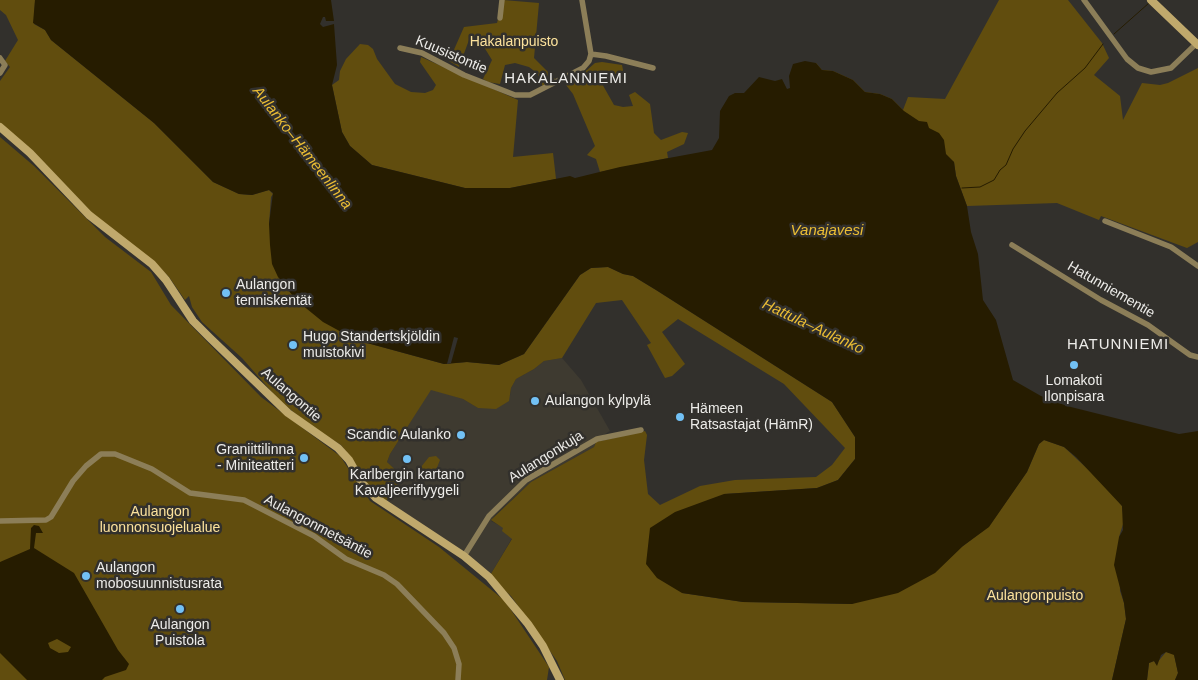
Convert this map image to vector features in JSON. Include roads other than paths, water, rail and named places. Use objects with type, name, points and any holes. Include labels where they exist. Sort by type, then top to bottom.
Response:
[{"type":"main road","points":[[1151,0],[1197,44]]},
{"type":"main road","name":"Aulangontie","points":[[0,127],[30,154],[89,215],[152,264],[166,280],[193,321],[288,413],[335,446],[349,460],[362,483],[376,498],[414,525],[464,556],[489,577],[515,606],[543,646],[560,680]]},
{"type":"street","points":[[500,18],[502,0]]},
{"type":"street","points":[[582,0],[590,54],[606,56],[653,68]]},
{"type":"street","points":[[1084,0],[1127,59],[1138,68],[1151,72],[1171,68],[1197,44]]},
{"type":"street","name":"Kuusistontie","points":[[400,48],[422,54],[464,75],[522,96],[530,95],[583,68],[590,54]]},
{"type":"street","points":[[0,58],[5,65],[0,73]]},
{"type":"street","points":[[1105,221],[1171,247],[1198,266]]},
{"type":"street","name":"Hatunniementie","points":[[1012,245],[1036,262],[1148,325],[1190,355],[1198,357]]},
{"type":"street","name":"Aulangonkuja","points":[[464,556],[489,516],[526,480],[597,439],[641,430]]},
{"type":"street","name":"Aulangonmetsäntie","points":[[0,520],[46,520],[51,517],[73,481],[86,466],[101,454],[115,454],[152,469],[190,493],[244,500],[314,536],[346,559],[384,575],[397,584],[444,633],[454,648],[459,664],[458,680]]},
{"type":"water","name":"Vanajavesi","points":[[35,0],[331,0],[334,21],[326,21],[325,17],[323,17],[320,24],[323,27],[334,24],[337,65],[332,85],[342,132],[350,146],[372,165],[465,188],[510,188],[570,176],[575,178],[620,167],[712,150],[719,138],[720,111],[729,96],[735,93],[744,93],[759,77],[775,81],[782,79],[787,89],[790,88],[789,76],[793,64],[805,61],[816,63],[822,70],[833,71],[853,80],[865,92],[880,94],[892,99],[904,111],[919,121],[927,122],[929,128],[939,133],[944,140],[946,154],[954,162],[956,176],[967,206],[971,232],[978,254],[983,300],[996,320],[1013,380],[1041,396],[1067,406],[1179,434],[1198,431],[1198,680],[1175,680],[1178,673],[1174,655],[1166,652],[1161,655],[1157,666],[1154,661],[1149,663],[1147,680],[1112,680],[1126,619],[1124,603],[1114,565],[1119,537],[1123,530],[1122,506],[1076,457],[1064,447],[1044,440],[1039,444],[1027,472],[989,527],[963,546],[935,573],[898,593],[852,604],[743,602],[682,593],[657,578],[646,564],[650,528],[675,512],[724,494],[817,488],[838,480],[855,459],[855,437],[832,402],[633,276],[623,274],[608,267],[591,268],[580,275],[524,354],[499,365],[467,362],[444,364],[356,340],[323,322],[296,300],[278,277],[272,264],[270,245],[269,224],[273,193],[269,190],[252,195],[239,194],[213,182],[154,123],[51,40],[45,30],[33,23]]},
{"type":"water","points":[[34,525],[39,526],[43,533],[36,533],[34,548],[74,573],[118,650],[129,664],[126,670],[105,677],[102,680],[27,680],[0,653],[0,562],[30,549],[31,528]],"holes":[[[57,639],[71,647],[68,652],[59,653],[50,648],[48,643]]]},
{"type":"waterway","points":[[1114,34],[1149,3]]},
{"type":"waterway","points":[[962,188],[980,187],[994,180],[1000,170],[1006,165],[1013,149],[1025,131],[1057,93],[1085,68],[1103,44]]},
{"type":"place","name":"Aulangon tenniskentät","points":[[226,293]]},
{"type":"place","name":"Hugo Standertskjöldin muistokivi","points":[[293,345]]},
{"type":"place","name":"Lomakoti Ilonpisara","points":[[1074,365]]},
{"type":"place","name":"Aulangon kylpylä","points":[[535,401]]},
{"type":"place","name":"Hämeen Ratsastajat (HämR)","points":[[680,417]]},
{"type":"place","name":"Scandic Aulanko","points":[[461,435]]},
{"type":"place","name":"Graniittilinna - Miniteatteri","points":[[304,458]]},
{"type":"place","name":"Karlbergin kartano Kavaljeeriflyygeli","points":[[407,459]]},
{"type":"place","name":"Aulangon mobosuunnistusrata","points":[[86,576]]},
{"type":"place","name":"Aulangon Puistola","points":[[180,609]]},
{"type":"district","name":"HAKALANNIEMI","points":[[566,79]]},
{"type":"district","name":"HATUNNIEMI","points":[[1118,345]]},
{"type":"park label","name":"Hakalanpuisto","points":[[514,42]]},
{"type":"park label","name":"Aulangon luonnonsuojelualue","points":[[160,520]]},
{"type":"park label","name":"Aulangonpuisto","points":[[1035,596]]},
{"type":"water label","name":"Aulanko–Hämeenlinna","points":[[302,148]]},
{"type":"water label","name":"Hattula–Aulanko","points":[[813,327]]}]
